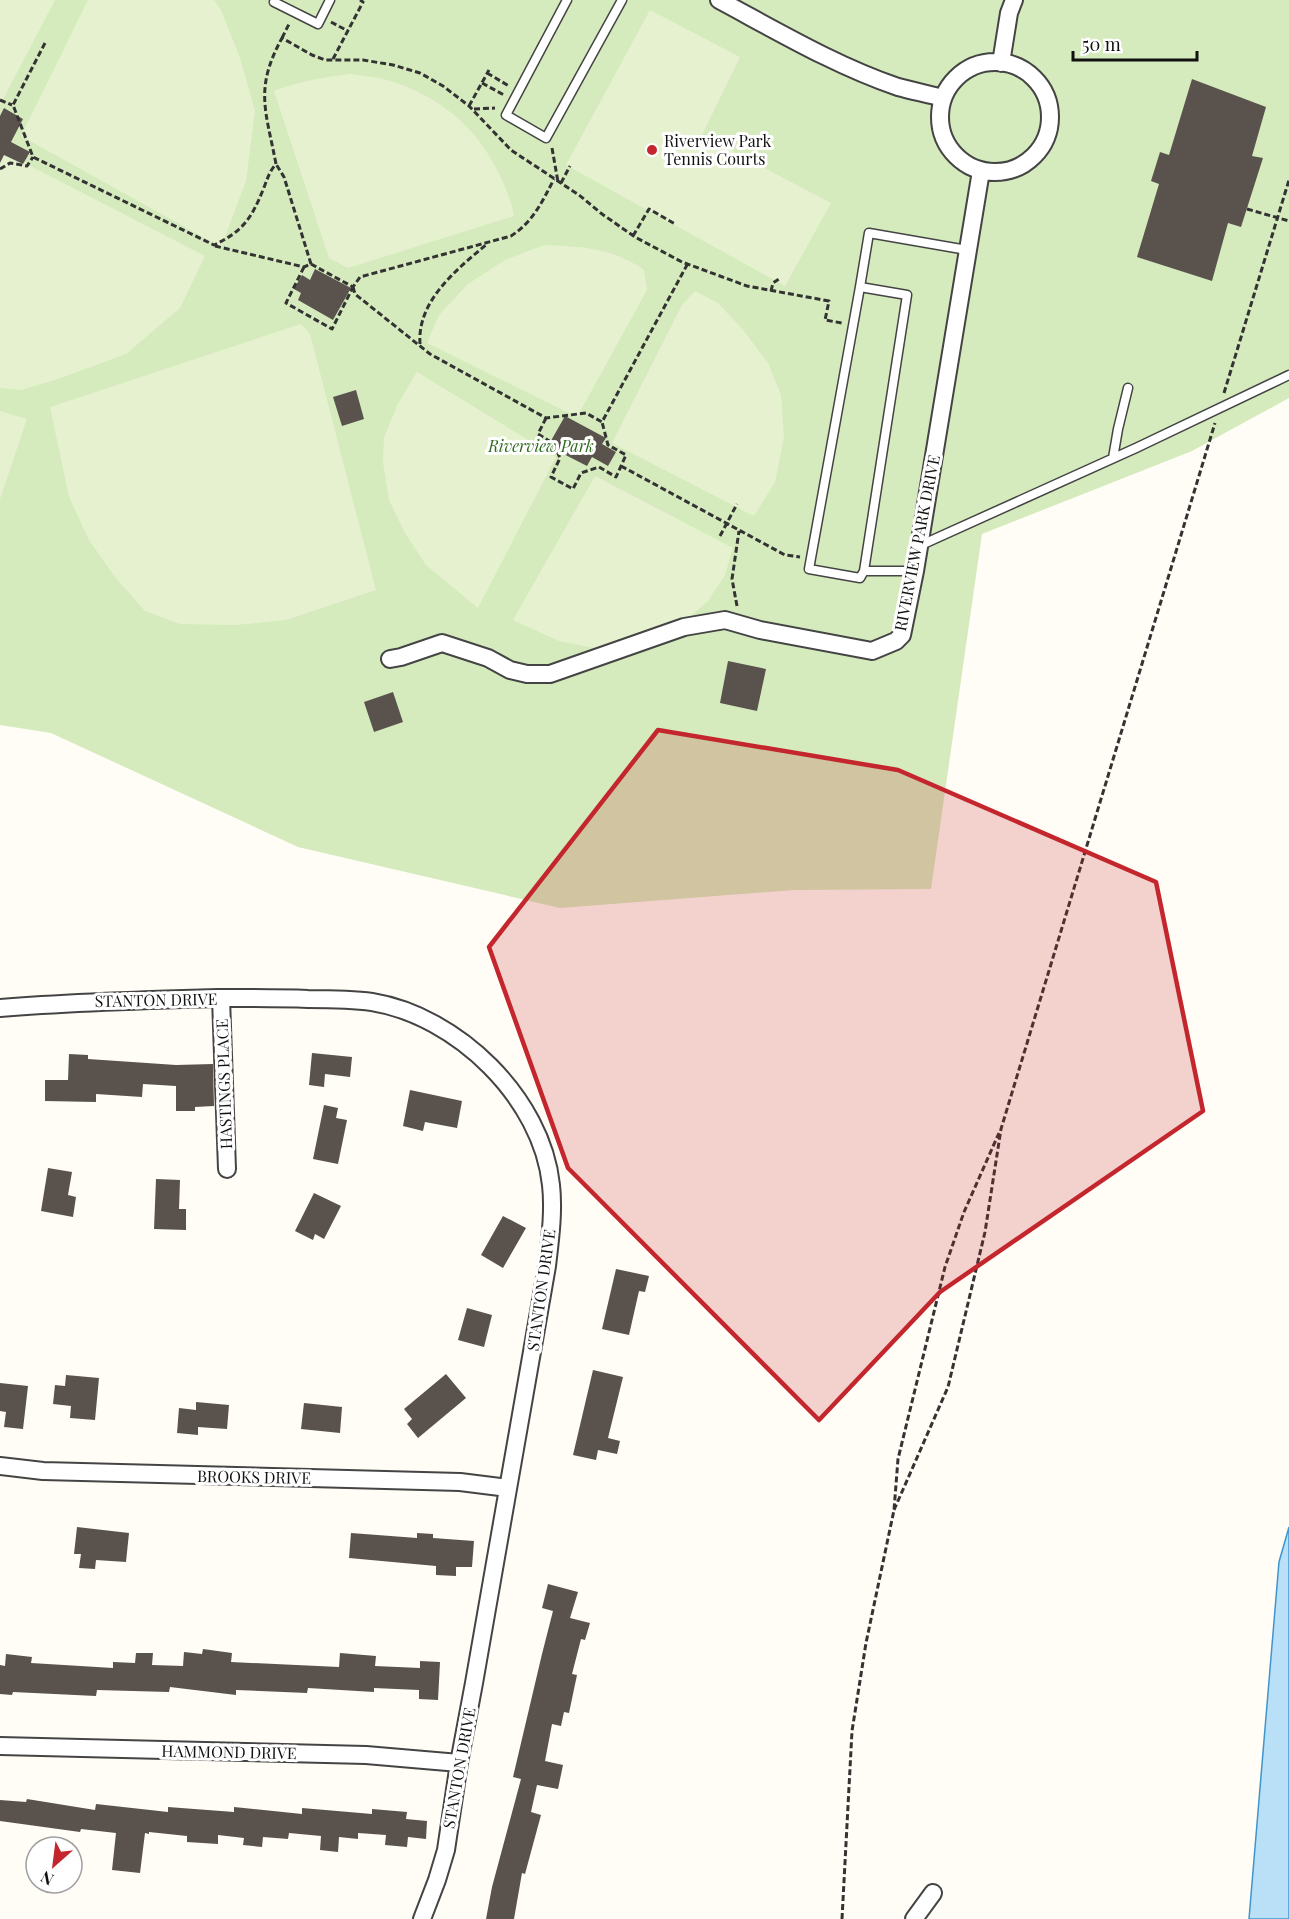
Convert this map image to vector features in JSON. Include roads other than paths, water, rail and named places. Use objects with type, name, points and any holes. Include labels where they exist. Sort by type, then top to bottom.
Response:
[{"type":"street","points":[[719,0],[865,74],[900,87],[943,98]]},
{"type":"street","points":[[1001,63],[1009,13],[1014,0]]},
{"type":"street","points":[[983,63],[1001,63],[1018,68],[1033,78],[1047,101],[1049,128],[1043,144],[1032,159],[1017,168],[999,172],[981,171],[964,163],[951,150],[943,134],[940,116],[943,98],[952,82],[966,70],[983,63]]},
{"type":"street","name":"RIVERVIEW PARK DRIVE","points":[[390,659],[442,643],[488,658],[510,670],[527,674],[550,674],[684,627],[725,620],[872,651],[896,642],[902,635],[915,571],[981,171]]},
{"type":"street","name":"STANTON DRIVE","points":[[0,1007],[77,1002],[221,998],[373,1002],[417,1015],[438,1025],[467,1044],[500,1078],[526,1114],[544,1155],[551,1184],[547,1266],[459,1763],[446,1850],[422,1919]]},
{"type":"street","name":"HASTINGS PLACE","points":[[221,998],[227,1170]]},
{"type":"street","points":[[0,1007],[0,1017]]},
{"type":"street","name":"BROOKS DRIVE","points":[[0,1466],[43,1471],[460,1482],[508,1488]]},
{"type":"street","name":"HAMMOND DRIVE","points":[[0,1746],[366,1755],[459,1763]]},
{"type":"street","points":[[914,1919],[933,1893]]},
{"type":"lane","points":[[275,0],[274,2],[318,24],[330,0]]},
{"type":"lane","points":[[567,0],[506,115],[546,138],[622,0]]},
{"type":"lane","points":[[860,287],[907,295],[864,571],[860,578],[809,569],[869,233],[967,250]]},
{"type":"lane","points":[[919,546],[1289,375]]},
{"type":"lane","points":[[1113,458],[1128,388]]},
{"type":"lane","points":[[864,571],[915,571]]},
{"type":"water","points":[[1289,1527],[1289,1919],[1249,1919],[1279,1562]]},
{"type":"place","name":"Riverview Park Tennis Courts","points":[[652,150]]},
{"type":"park label","name":"Riverview Park","points":[[541,446]]}]
